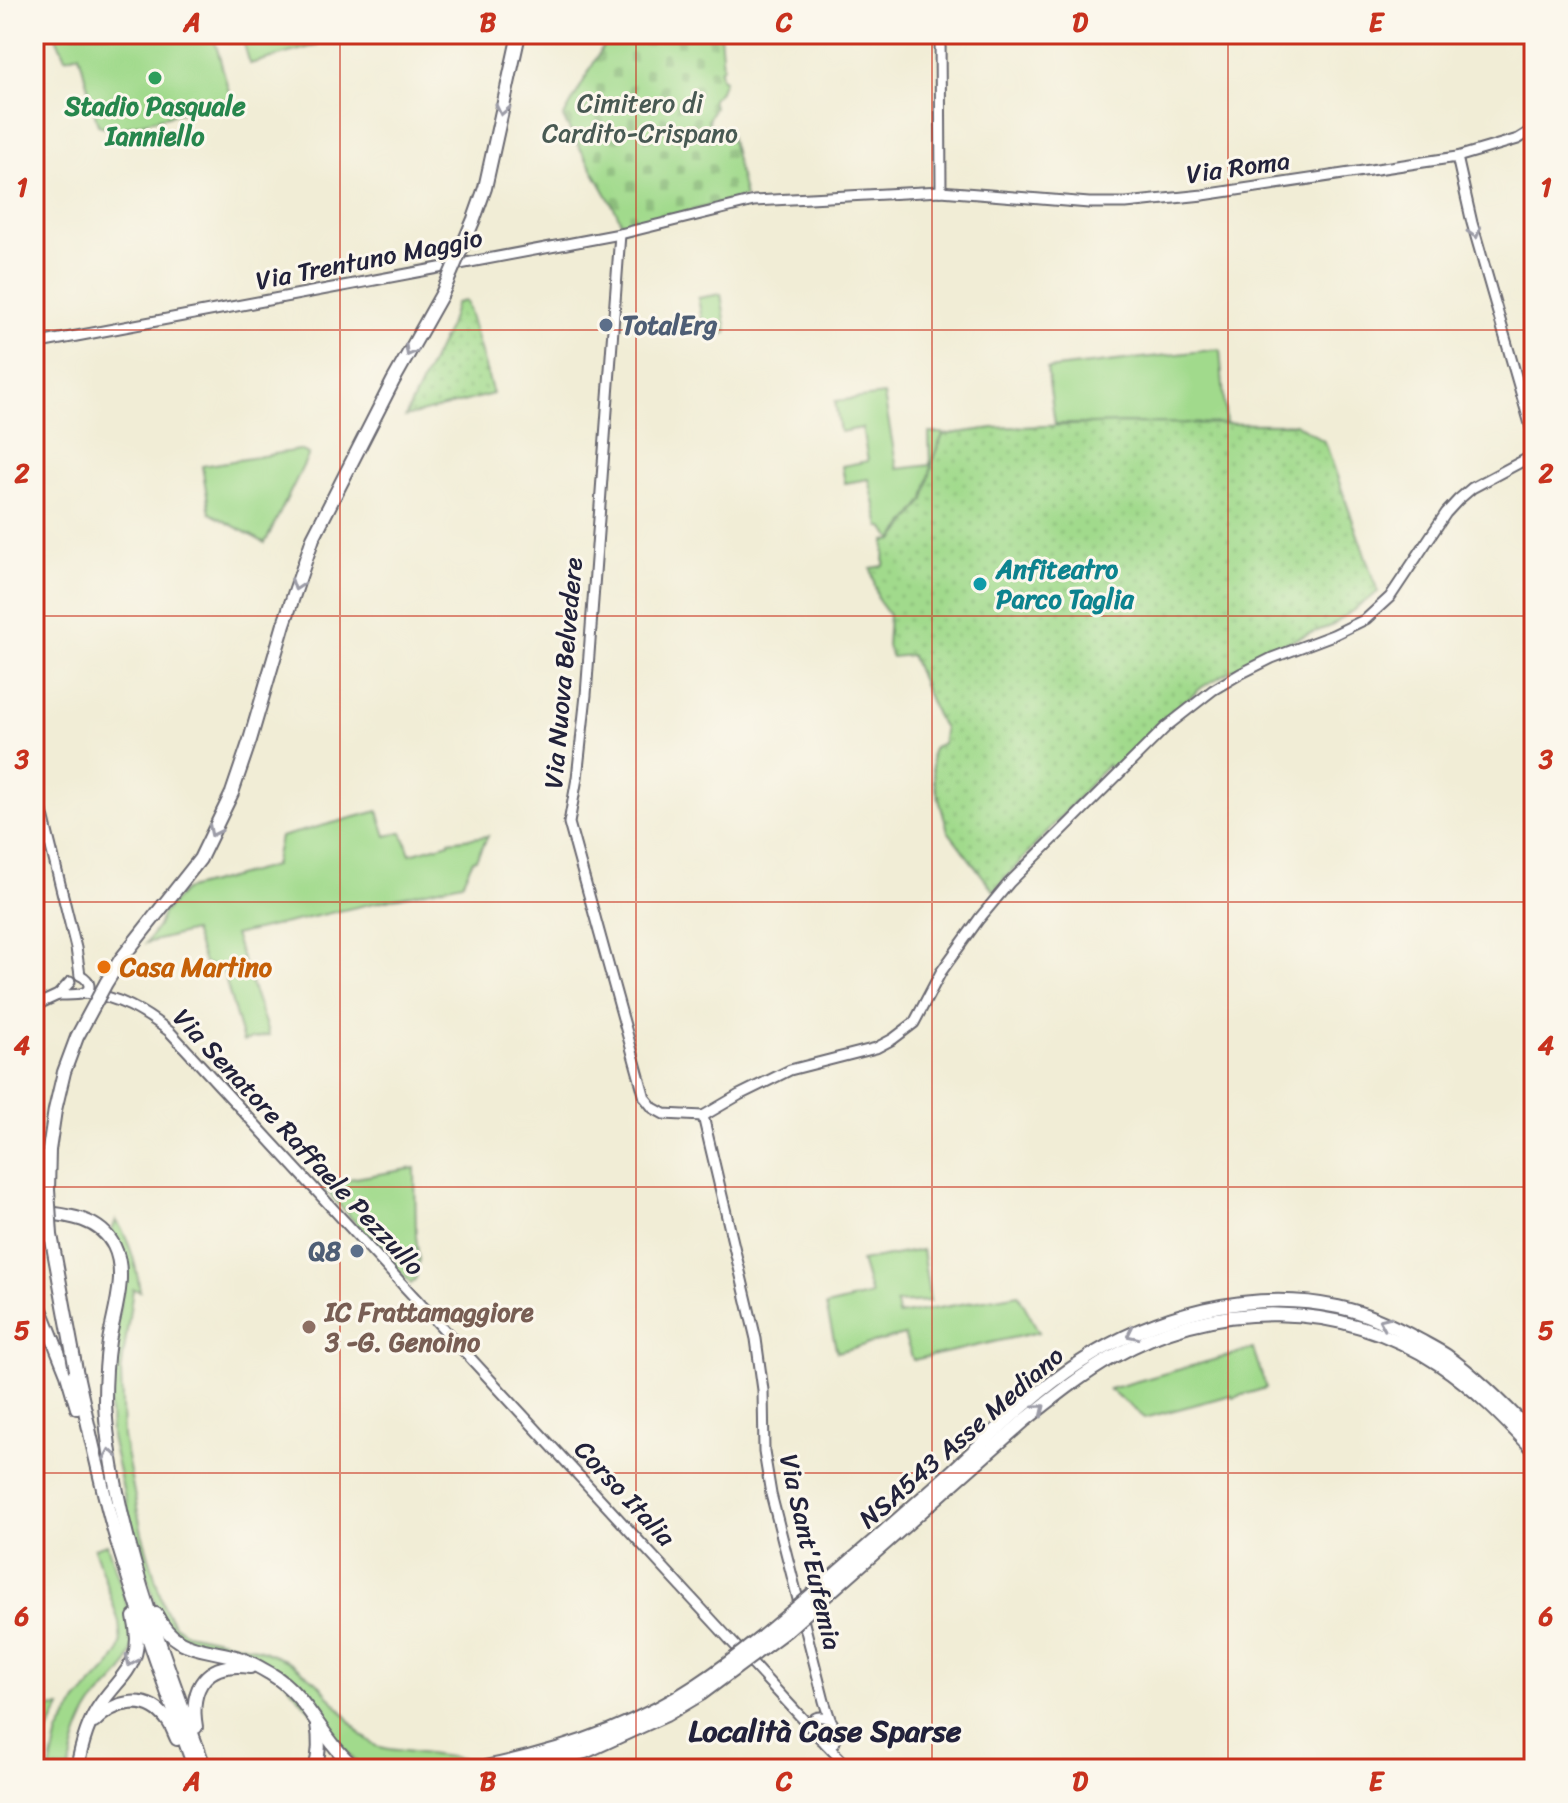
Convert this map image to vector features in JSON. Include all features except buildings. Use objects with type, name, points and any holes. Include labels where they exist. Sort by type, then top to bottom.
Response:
[{"type":"highway","points":[[102,1484],[76,1370],[51,1235],[49,1150],[64,1072],[77,1037],[113,971],[200,859],[232,793],[313,538],[393,381],[442,294],[474,219],[485,188],[519,34]]},
{"type":"highway","points":[[37,1211],[90,1223],[105,1234],[118,1257],[118,1290],[108,1345],[105,1403],[120,1531],[120,1566],[138,1642],[129,1669],[99,1706],[88,1728],[77,1769]]},
{"type":"highway","points":[[34,1292],[67,1374],[102,1484],[139,1579],[162,1627],[185,1645],[233,1656],[274,1675],[304,1703],[341,1753],[357,1769]]},
{"type":"highway","name":"NSA543 Asse Mediano","points":[[475,1769],[582,1742],[646,1714],[695,1686],[761,1639],[1061,1376],[1147,1326],[1185,1313],[1220,1306],[1298,1302],[1337,1307],[1371,1317],[1446,1355],[1505,1405],[1534,1436]]},
{"type":"highway","name":"NSA543 Asse Mediano","points":[[522,1769],[585,1752],[666,1715],[701,1694],[787,1630],[1060,1392],[1115,1356],[1175,1329],[1208,1319],[1254,1314],[1319,1317],[1353,1324],[1439,1364],[1474,1390],[1534,1450]]},
{"type":"highway","points":[[120,1531],[143,1625],[201,1768]]},
{"type":"highway","points":[[139,1579],[201,1768]]},
{"type":"highway","points":[[201,1768],[193,1711],[201,1682],[215,1670],[229,1666],[260,1668]]},
{"type":"highway","points":[[88,1728],[102,1713],[116,1705],[128,1702],[143,1704],[157,1710],[168,1721],[183,1751],[201,1768]]},
{"type":"highway","points":[[315,1769],[320,1739],[316,1721]]},
{"type":"street","points":[[940,34],[941,191]]},
{"type":"street","name":"Via Roma","points":[[711,212],[754,201],[941,191],[1126,203],[1216,193],[1457,157],[1518,139],[1534,129]]},
{"type":"street","points":[[1457,157],[1472,223],[1534,438]]},
{"type":"street","name":"Via Trentuno Maggio","points":[[34,344],[620,234],[711,212]]},
{"type":"street","name":"Via Nuova Belvedere","points":[[620,234],[586,695],[569,823],[645,1098],[649,1105],[664,1114],[703,1116]]},
{"type":"street","points":[[703,1116],[790,1070],[863,1052],[893,1039],[914,1023],[941,972],[1009,883],[1167,726],[1213,690],[1240,674],[1366,619],[1390,597],[1458,500],[1472,488],[1534,455]]},
{"type":"street","points":[[34,779],[88,988],[80,994],[72,990],[70,982]]},
{"type":"street","points":[[34,1006],[58,995],[74,977],[84,978]]},
{"type":"street","name":"Via Senatore Raffaele Pezzullo","points":[[84,978],[103,995],[141,1012],[170,1032],[418,1301]]},
{"type":"street","name":"Via Senatore Raffaele Pezzullo","points":[[58,995],[103,995]]},
{"type":"street","name":"Via Sant'Eufemia","points":[[703,1116],[756,1339],[763,1390],[764,1452],[771,1494],[832,1722]]},
{"type":"street","points":[[34,1237],[42,1228],[43,1220],[37,1211]]},
{"type":"street","name":"Corso Italia","points":[[418,1301],[849,1768]]},
{"type":"street","points":[[814,1731],[812,1726],[824,1701]]},
{"type":"street","points":[[800,1715],[826,1716],[832,1722]]},
{"type":"street","name":"Corso Italia","points":[[832,1722],[849,1768]]},
{"type":"street","points":[[825,1743],[833,1744],[836,1737]]},
{"type":"green space","name":"Stadio Pasquale Ianniello","points":[[67,34],[213,34],[231,99],[115,130],[98,125],[79,54],[65,58],[56,37]]},
{"type":"green space","points":[[241,34],[313,34],[317,45],[250,64]]},
{"type":"green space","name":"Cimitero di Cardito-Crispano","points":[[720,34],[723,67],[720,70],[724,80],[719,93],[712,99],[714,107],[708,120],[711,129],[728,127],[745,197],[623,228],[563,118],[606,41]]},
{"type":"green space","points":[[721,294],[727,333],[705,337],[698,298]]},
{"type":"green space","points":[[466,301],[493,394],[405,417],[449,326],[456,303]]},
{"type":"green space","points":[[1220,349],[1226,424],[1055,424],[1047,369]]},
{"type":"green space","points":[[884,395],[897,469],[930,465],[929,433],[943,435],[934,456],[924,500],[894,541],[880,527],[869,479],[845,483],[842,466],[868,461],[862,428],[840,432],[835,401]]},
{"type":"green space","points":[[1118,423],[1296,424],[1325,442],[1378,592],[1333,625],[1272,648],[1202,687],[1154,728],[1112,774],[1108,764],[994,891],[948,831],[934,781],[931,754],[934,747],[943,743],[944,728],[911,655],[892,657],[887,646],[889,615],[878,600],[871,568],[884,566],[885,541],[894,540],[924,500],[934,456],[943,435],[993,428]]},
{"type":"green space","points":[[299,450],[309,454],[265,543],[210,513],[202,466]]},
{"type":"green space","points":[[378,811],[386,836],[402,832],[410,854],[449,841],[488,836],[462,883],[234,935],[269,1035],[243,1041],[223,971],[204,963],[193,931],[146,943],[163,913],[184,890],[274,866],[280,837]]},
{"type":"green space","points":[[415,1168],[419,1261],[416,1278],[411,1284],[320,1184]]},
{"type":"green space","points":[[116,1220],[132,1254],[140,1291],[133,1289],[121,1372],[123,1437],[142,1533],[164,1608],[173,1624],[186,1633],[253,1647],[290,1662],[317,1682],[362,1735],[376,1746],[473,1760],[424,1769],[361,1768],[273,1668],[181,1641],[158,1613],[128,1512],[111,1437],[109,1392],[112,1350],[123,1286],[111,1233]]},
{"type":"green space","points":[[922,1250],[930,1301],[896,1303],[898,1315],[1018,1294],[1039,1332],[913,1360],[904,1335],[837,1352],[826,1306],[871,1295],[861,1261]]},
{"type":"green space","points":[[1253,1349],[1266,1388],[1233,1398],[1231,1395],[1145,1418],[1109,1389]]},
{"type":"green space","points":[[107,1544],[129,1617],[132,1632],[130,1657],[123,1671],[88,1713],[78,1736],[70,1769],[50,1769],[58,1733],[77,1701],[110,1666],[121,1644],[119,1622],[94,1548]]},
{"type":"green space","points":[[61,1707],[45,1738],[39,1769],[34,1769],[34,1712]]},
{"type":"place","name":"Stadio Pasquale Ianniello","points":[[155,78]]},
{"type":"place","name":"TotalErg","points":[[606,325]]},
{"type":"place","name":"Anfiteatro Parco Taglia","points":[[980,584]]},
{"type":"place","name":"Casa Martino","points":[[104,967]]},
{"type":"place","name":"Q8","points":[[357,1251]]},
{"type":"place","name":"IC Frattamaggiore 3 -G. Genoino","points":[[309,1327]]},
{"type":"district","name":"Località Case Sparse","points":[[825,1731]]}]
